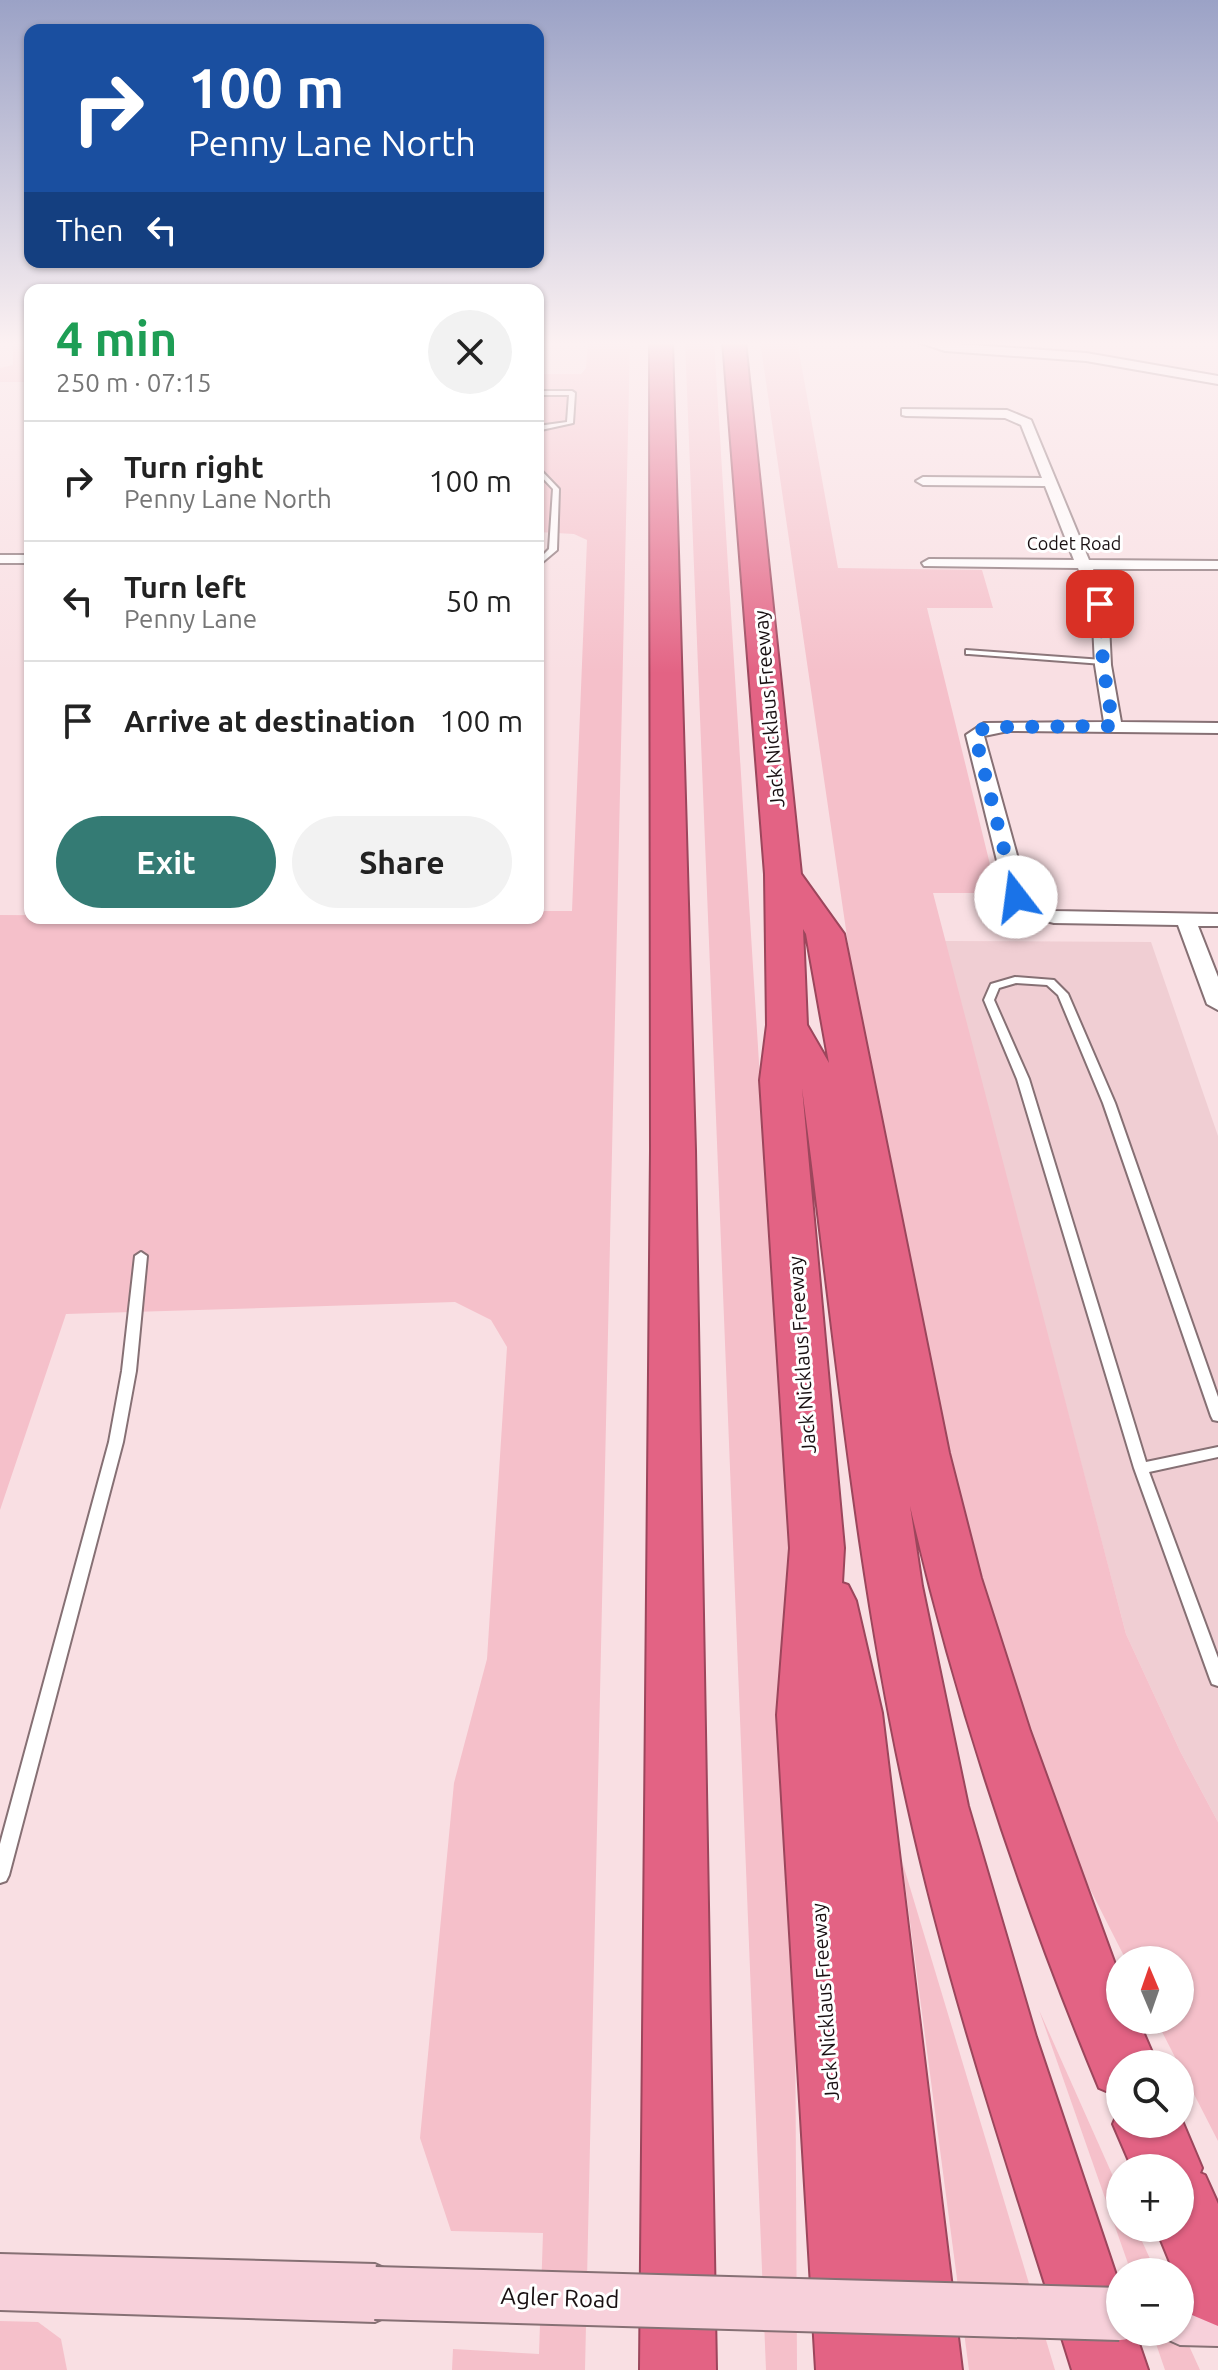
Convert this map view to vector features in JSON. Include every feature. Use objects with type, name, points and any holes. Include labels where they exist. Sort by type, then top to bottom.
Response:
[{"type":"highway","points":[[663,452],[673,1150],[678,2370]]},
{"type":"highway","name":"Jack Nicklaus Freeway","points":[[744,452],[783,874],[787,1025],[781,1080],[817,1548],[806,1715],[854,2370]]},
{"type":"highway","points":[[783,874],[825,934],[923,1453],[954,1578],[1001,1731],[1078,1957],[1117,2050]]},
{"type":"highway","points":[[787,1025],[823,1088],[895,1586],[938,1806],[1002,2037],[1110,2370]]},
{"type":"highway","points":[[817,1548],[853,1713],[924,2370]]},
{"type":"highway","points":[[1194,2222],[1218,2259]]},
{"type":"highway","points":[[1194,2233],[1218,2289]]},
{"type":"main road","name":"Agler Road","points":[[0,2282],[1106,2314]]},
{"type":"main road","points":[[1194,2316],[1218,2317]]},
{"type":"street","points":[[1038,452],[1100,604],[1103,662],[1113,726]]},
{"type":"street","points":[[923,481],[1050,482]]},
{"type":"street","points":[[0,559],[24,559]]},
{"type":"street","name":"Codet Road","points":[[929,563],[1218,565]]},
{"type":"street","points":[[1218,728],[984,728],[975,735],[1016,897],[1023,910],[1054,917],[1218,920]]},
{"type":"street","points":[[1186,920],[1218,1004]]},
{"type":"lane","points":[[544,476],[556,489],[553,550],[544,558]]},
{"type":"lane","points":[[969,652],[1103,662]]},
{"type":"lane","points":[[1218,1416],[1109,1103],[1063,994],[1050,982],[1015,980],[995,986],[989,1000],[1023,1079],[1141,1468],[1218,1679]]},
{"type":"lane","points":[[0,1875],[116,1442],[129,1371],[141,1256]]},
{"type":"lane","points":[[1141,1468],[1218,1452]]},
{"type":"shaded area","points":[[544,452],[628,452],[585,2370],[452,2370],[453,2349],[539,2354],[543,2233],[451,2231],[420,2138],[454,1783],[487,1659],[507,1347],[491,1320],[455,1302],[66,1314],[0,1510],[0,915],[24,915],[24,924],[544,924],[544,911],[572,911],[587,540],[574,534],[544,532]]},
{"type":"shaded area","points":[[689,452],[721,452],[793,1609],[797,2370],[766,2370]]},
{"type":"shaded area","points":[[776,452],[817,452],[838,568],[982,570],[993,608],[927,608],[997,893],[933,893],[1126,1634],[1180,1751],[1218,1822],[1218,2141],[1194,2094],[1194,2050],[1171,2050],[1163,2034],[1194,2034],[1194,1946],[1119,1946],[1051,1812],[965,1571],[877,1142]]},
{"type":"shaded area","points":[[944,941],[1151,942],[1218,1136],[1218,1822],[1180,1751],[1126,1634]]},
{"type":"shaded area","points":[[902,1861],[1055,2370],[969,2370]]},
{"type":"shaded area","points":[[1039,2010],[1106,2161],[1106,2201]]},
{"type":"shaded area","points":[[1120,2242],[1142,2242],[1150,2258],[1126,2258]]},
{"type":"shaded area","points":[[0,2321],[38,2322],[61,2339],[67,2370],[0,2370]]},
{"type":"shaded area","points":[[1157,2346],[1189,2346],[1200,2370],[1165,2370]]},
{"type":"route","points":[[1016,897],[975,735],[984,728],[998,727],[1113,726],[1103,665],[1104,630],[1100,604]]}]
